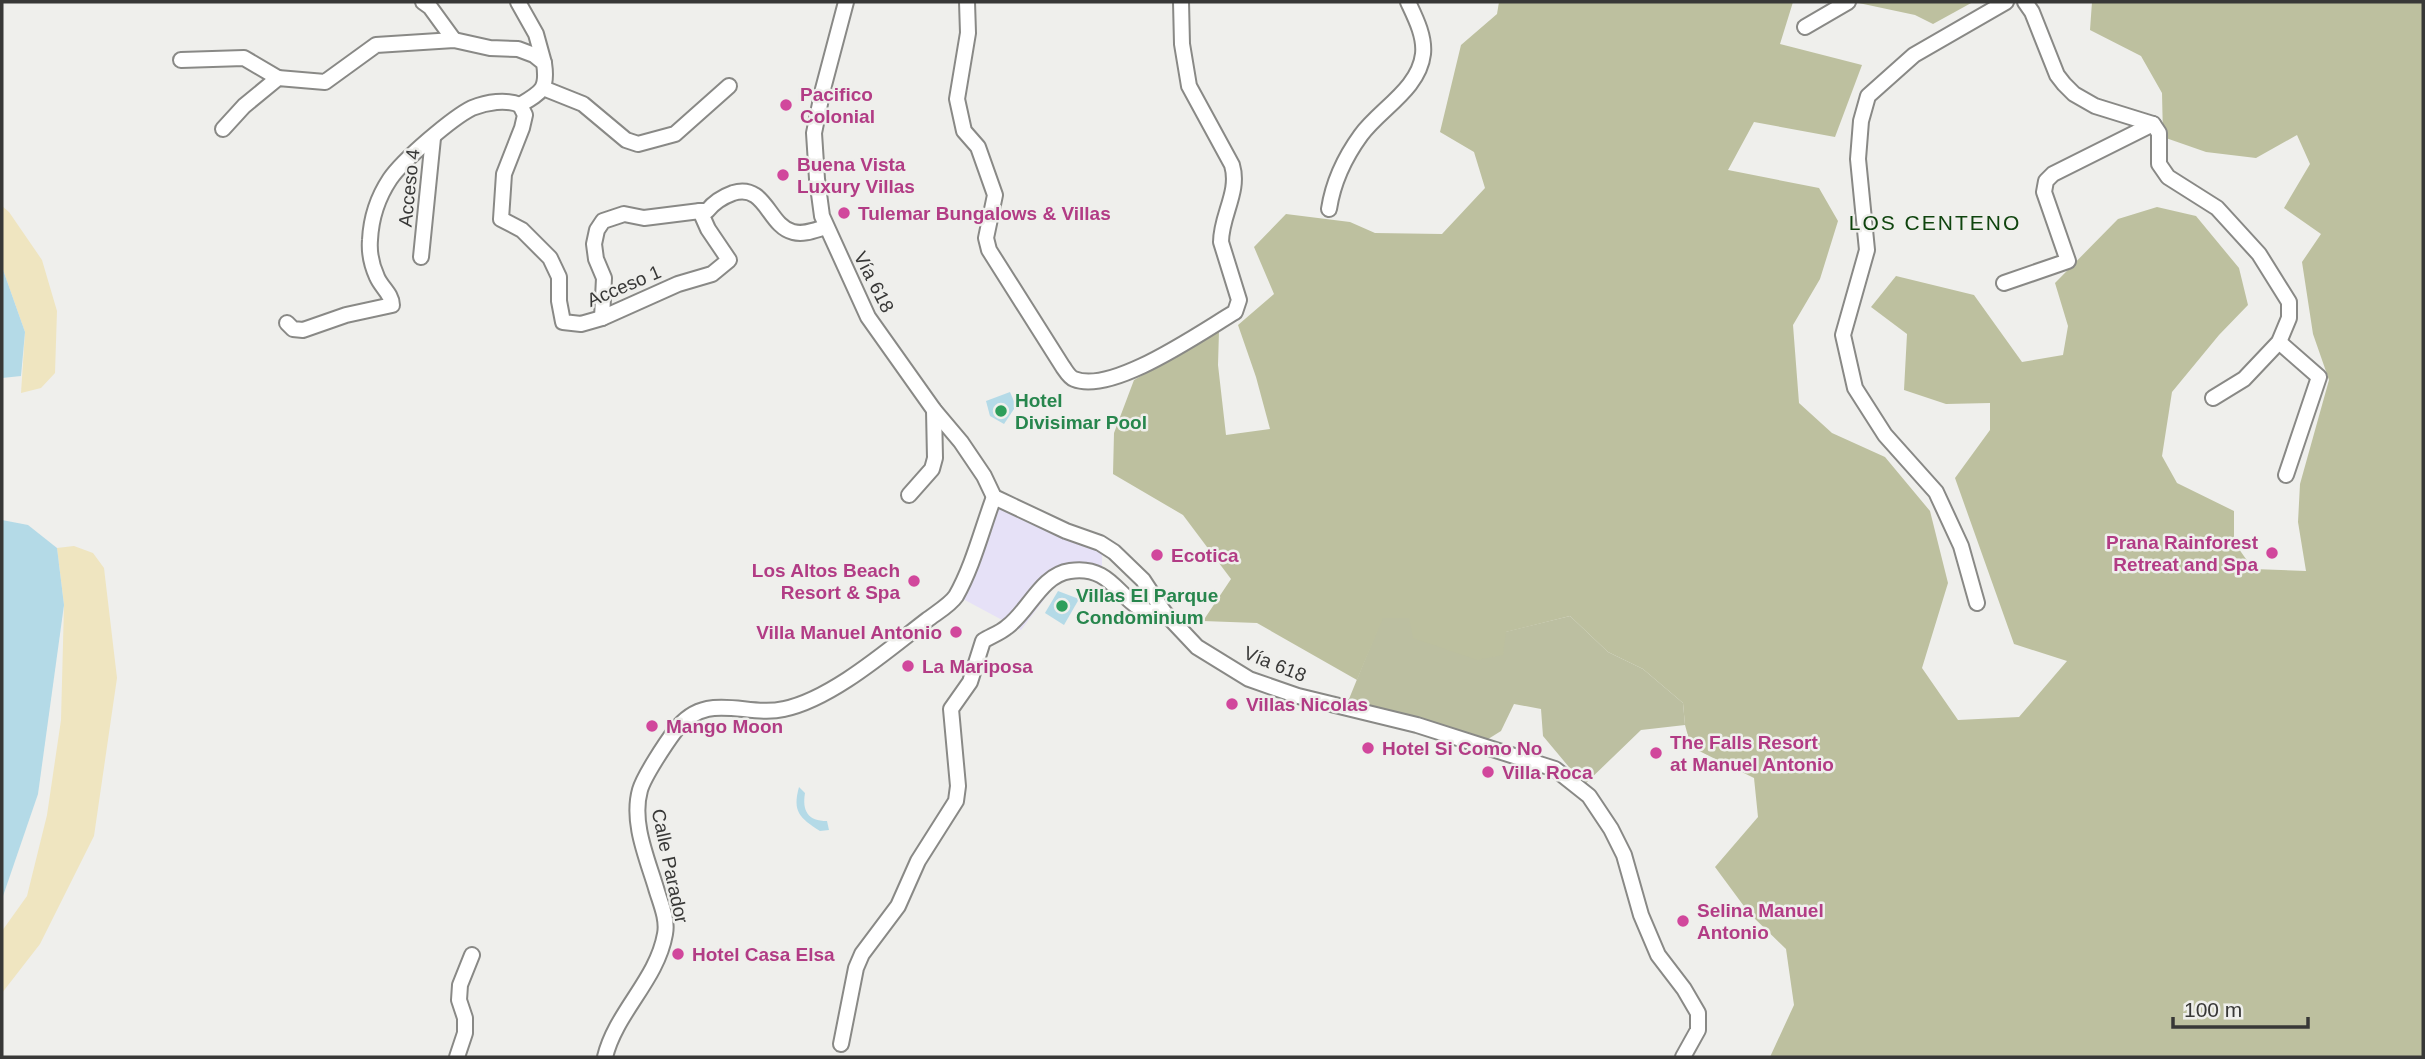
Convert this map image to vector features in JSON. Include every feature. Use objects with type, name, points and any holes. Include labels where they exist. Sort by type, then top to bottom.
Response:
[{"type":"street","points":[[423,2],[430,7],[454,40]]},
{"type":"street","points":[[518,2],[536,34],[547,80],[537,95],[520,105]]},
{"type":"street","name":"Vía 618","points":[[846,2],[814,133],[822,216],[868,317],[934,410],[961,442],[984,476],[994,497],[1066,531],[1100,543],[1114,552],[1143,580],[1164,612],[1198,647],[1249,679],[1298,696],[1409,722],[1555,769],[1589,796],[1624,855],[1641,915],[1658,955],[1684,989],[1698,1013],[1698,1030],[1683,1057]]},
{"type":"street","points":[[967,2],[968,33],[957,99],[964,131],[978,147],[995,195],[986,238],[989,250],[1063,368],[1072,379],[1084,381],[1109,379],[1134,371],[1235,312],[1240,300],[1221,242],[1235,185],[1235,174],[1189,86],[1182,44],[1185,3]]},
{"type":"street","points":[[1329,209],[1332,190],[1361,134],[1412,83],[1423,54],[1420,28],[1409,2]]},
{"type":"street","points":[[1805,27],[1848,2]]},
{"type":"street","points":[[1977,603],[1961,546],[1936,492],[1885,435],[1855,388],[1843,335],[1867,250],[1858,159],[1861,121],[1868,96],[1914,55],[2006,2]]},
{"type":"street","points":[[2025,2],[2032,12],[2057,75],[2064,84],[2074,94],[2095,106],[2153,124],[2159,133],[2160,164],[2168,177],[2217,208],[2259,254],[2289,302],[2289,318],[2279,342],[2244,379],[2213,398]]},
{"type":"street","points":[[181,60],[244,58],[278,78],[325,82],[376,45],[454,40],[490,48],[518,49],[534,55],[544,63]]},
{"type":"street","points":[[223,129],[244,106],[278,78]]},
{"type":"street","points":[[543,88],[583,104],[626,140],[638,144],[674,134],[729,86]]},
{"type":"street","name":"Acceso 4","points":[[421,257],[433,138],[474,108],[490,103],[511,102],[520,105]]},
{"type":"street","name":"Acceso 1","points":[[520,105],[525,116],[504,174],[501,219],[522,230],[551,258],[559,277],[559,301],[563,322],[581,324],[602,318],[678,284],[712,274],[729,260],[708,229],[700,211]]},
{"type":"street","points":[[2004,283],[2068,261],[2044,192],[2046,181],[2053,174],[2153,124]]},
{"type":"street","points":[[287,323],[293,329],[303,330],[346,315],[392,305],[391,298],[377,278],[370,254],[372,223],[377,203],[391,178],[433,138]]},
{"type":"street","points":[[602,318],[604,278],[596,259],[594,244],[597,230],[603,221],[624,214],[644,218],[707,211],[719,199],[737,192],[746,192],[765,202],[781,225],[791,232],[803,233],[826,227]]},
{"type":"street","points":[[2279,342],[2319,377],[2286,475]]},
{"type":"street","points":[[909,495],[932,468],[935,458],[934,410]]},
{"type":"street","name":"Calle Parador","points":[[605,1057],[612,1032],[646,978],[665,936],[666,925],[641,839],[638,802],[640,787],[677,729],[708,708],[726,706],[784,710],[802,703],[838,685],[898,643],[955,598],[994,497]]},
{"type":"street","points":[[841,1044],[856,968],[862,954],[898,906],[919,861],[956,801],[958,786],[951,709],[970,682],[983,641],[1006,628],[1056,574],[1072,570],[1104,576],[1138,609],[1150,614],[1164,612]]},
{"type":"street","points":[[457,1057],[465,1033],[465,1018],[459,1000],[460,985],[472,955]]},
{"type":"shaded area","points":[[999,505],[1102,550],[1102,576],[1061,577],[1021,630],[963,599]]},
{"type":"green space","points":[[1499,2],[1793,2],[1780,44],[1862,65],[1835,137],[1754,122],[1728,170],[1819,188],[1838,221],[1820,279],[1793,325],[1799,403],[1832,433],[1885,457],[1930,511],[1948,583],[1922,668],[1958,720],[2019,717],[2067,661],[2014,644],[1955,478],[1990,430],[1990,403],[1946,404],[1904,390],[1907,334],[1871,307],[1896,276],[1974,295],[2022,362],[2063,355],[2068,326],[2055,283],[2118,219],[2157,207],[2196,216],[2239,268],[2248,305],[2219,335],[2172,392],[2162,456],[2177,483],[2234,511],[2234,542],[2253,569],[2306,571],[2298,522],[2300,484],[2329,380],[2313,334],[2302,262],[2321,234],[2284,208],[2310,164],[2297,135],[2256,158],[2206,152],[2163,137],[2162,93],[2141,56],[2090,30],[2092,2],[2423,2],[2423,1057],[1770,1057],[1794,1005],[1786,949],[1749,913],[1715,867],[1758,817],[1754,778],[1691,747],[1683,703],[1643,669],[1608,652],[1570,616],[1506,632],[1503,655],[1477,660],[1413,638],[1409,618],[1383,618],[1357,680],[1257,623],[1203,621],[1231,579],[1183,515],[1113,474],[1114,433],[1134,380],[1219,331],[1218,365],[1226,435],[1270,429],[1238,325],[1274,294],[1254,247],[1286,214],[1350,222],[1375,233],[1442,234],[1485,188],[1474,152],[1440,132],[1461,45],[1497,14]]},
{"type":"green space","points":[[1854,2],[1973,2],[1933,24],[1915,15]]},
{"type":"green space","points":[[1570,616],[1608,652],[1643,669],[1683,703],[1685,725],[1641,730],[1584,785],[1543,736],[1541,709],[1514,704],[1501,731],[1485,741],[1349,699],[1382,618],[1409,618],[1505,632]]},
{"type":"sand","points":[[2,206],[42,260],[57,311],[55,373],[41,388],[21,393],[25,332],[2,267]]},
{"type":"sand","points":[[74,546],[93,553],[104,568],[117,678],[94,836],[40,944],[2,993],[2,931],[27,896],[47,815],[61,720],[64,605],[57,548]]},
{"type":"water","points":[[2,267],[25,332],[21,376],[2,378]]},
{"type":"water","name":"Hotel Divisimar Pool","points":[[1010,392],[1016,406],[1004,424],[990,416],[986,401]]},
{"type":"water","points":[[2,520],[28,525],[57,548],[64,605],[38,794],[2,899]]},
{"type":"water","name":"Villas El Parque Condominium","points":[[1058,591],[1079,599],[1064,625],[1045,613]]},
{"type":"water","points":[[799,787],[805,793],[804,805],[808,814],[820,821],[827,821],[829,830],[820,831],[799,814]]},
{"type":"place","name":"Pacifico Colonial","points":[[786,105]]},
{"type":"place","name":"Buena Vista Luxury Villas","points":[[783,175]]},
{"type":"place","name":"Tulemar Bungalows & Villas","points":[[844,213]]},
{"type":"place","name":"Hotel Divisimar Pool","points":[[1001,411]]},
{"type":"place","name":"Prana Rainforest Retreat and Spa","points":[[2272,553]]},
{"type":"place","name":"Ecotica","points":[[1157,555]]},
{"type":"place","name":"Los Altos Beach Resort & Spa","points":[[914,581]]},
{"type":"place","name":"Villas El Parque Condominium","points":[[1062,606]]},
{"type":"place","name":"Villa Manuel Antonio","points":[[956,632]]},
{"type":"place","name":"La Mariposa","points":[[908,666]]},
{"type":"place","name":"Villas Nicolas","points":[[1232,704]]},
{"type":"place","name":"Mango Moon","points":[[652,726]]},
{"type":"place","name":"Hotel Si Como No","points":[[1368,748]]},
{"type":"place","name":"The Falls Resort at Manuel Antonio","points":[[1656,753]]},
{"type":"place","name":"Villa Roca","points":[[1488,772]]},
{"type":"place","name":"Selina Manuel Antonio","points":[[1683,921]]},
{"type":"place","name":"Hotel Casa Elsa","points":[[678,954]]},
{"type":"district","name":"LOS CENTENO","points":[[1935,222]]}]
